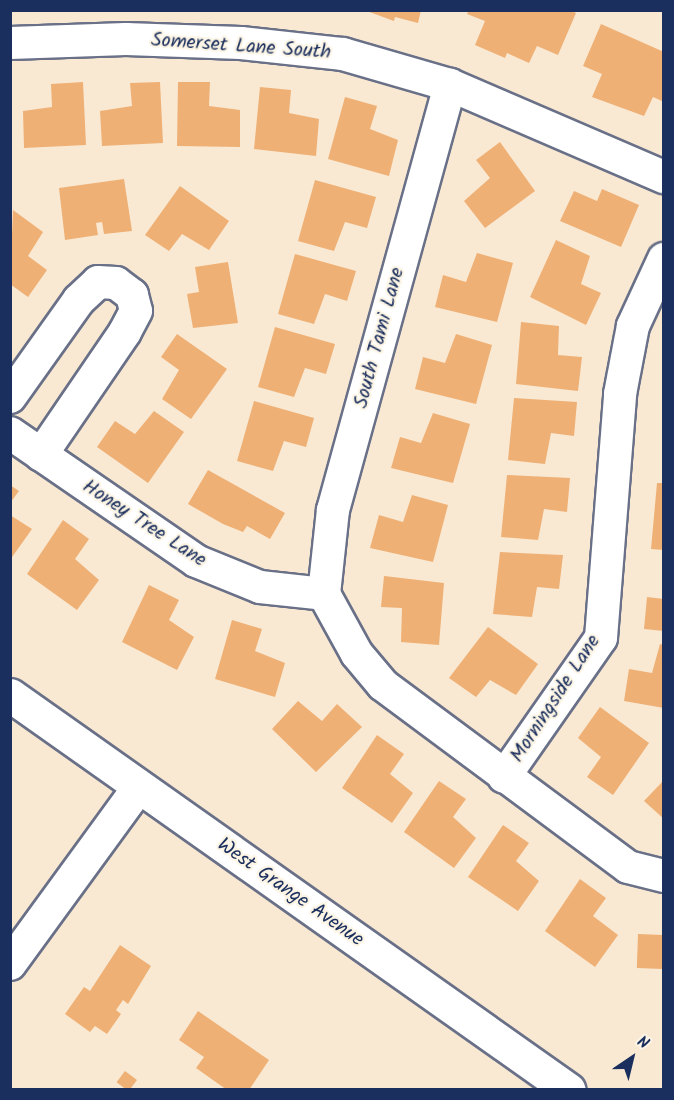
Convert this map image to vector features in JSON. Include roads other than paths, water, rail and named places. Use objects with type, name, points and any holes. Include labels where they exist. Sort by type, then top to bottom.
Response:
[{"type":"street","name":"Somerset Lane South","points":[[10,43],[126,39],[241,42],[343,54],[450,84],[663,177]]},
{"type":"street","name":"South Tami Lane","points":[[324,594],[333,510],[450,84]]},
{"type":"street","name":"Morningside Lane","points":[[324,594],[357,654],[383,685],[504,777],[601,638],[620,394],[633,326],[663,259]]},
{"type":"street","points":[[10,397],[79,300],[98,282],[116,283],[132,295],[136,311],[125,332],[41,455]]},
{"type":"street","name":"Honey Tree Lane","points":[[10,433],[196,561],[260,587],[324,594]]},
{"type":"street","name":"West Grange Avenue","points":[[10,695],[570,1089]]},
{"type":"street","points":[[504,777],[628,867],[663,876]]},
{"type":"street","points":[[10,964],[139,787]]}]
